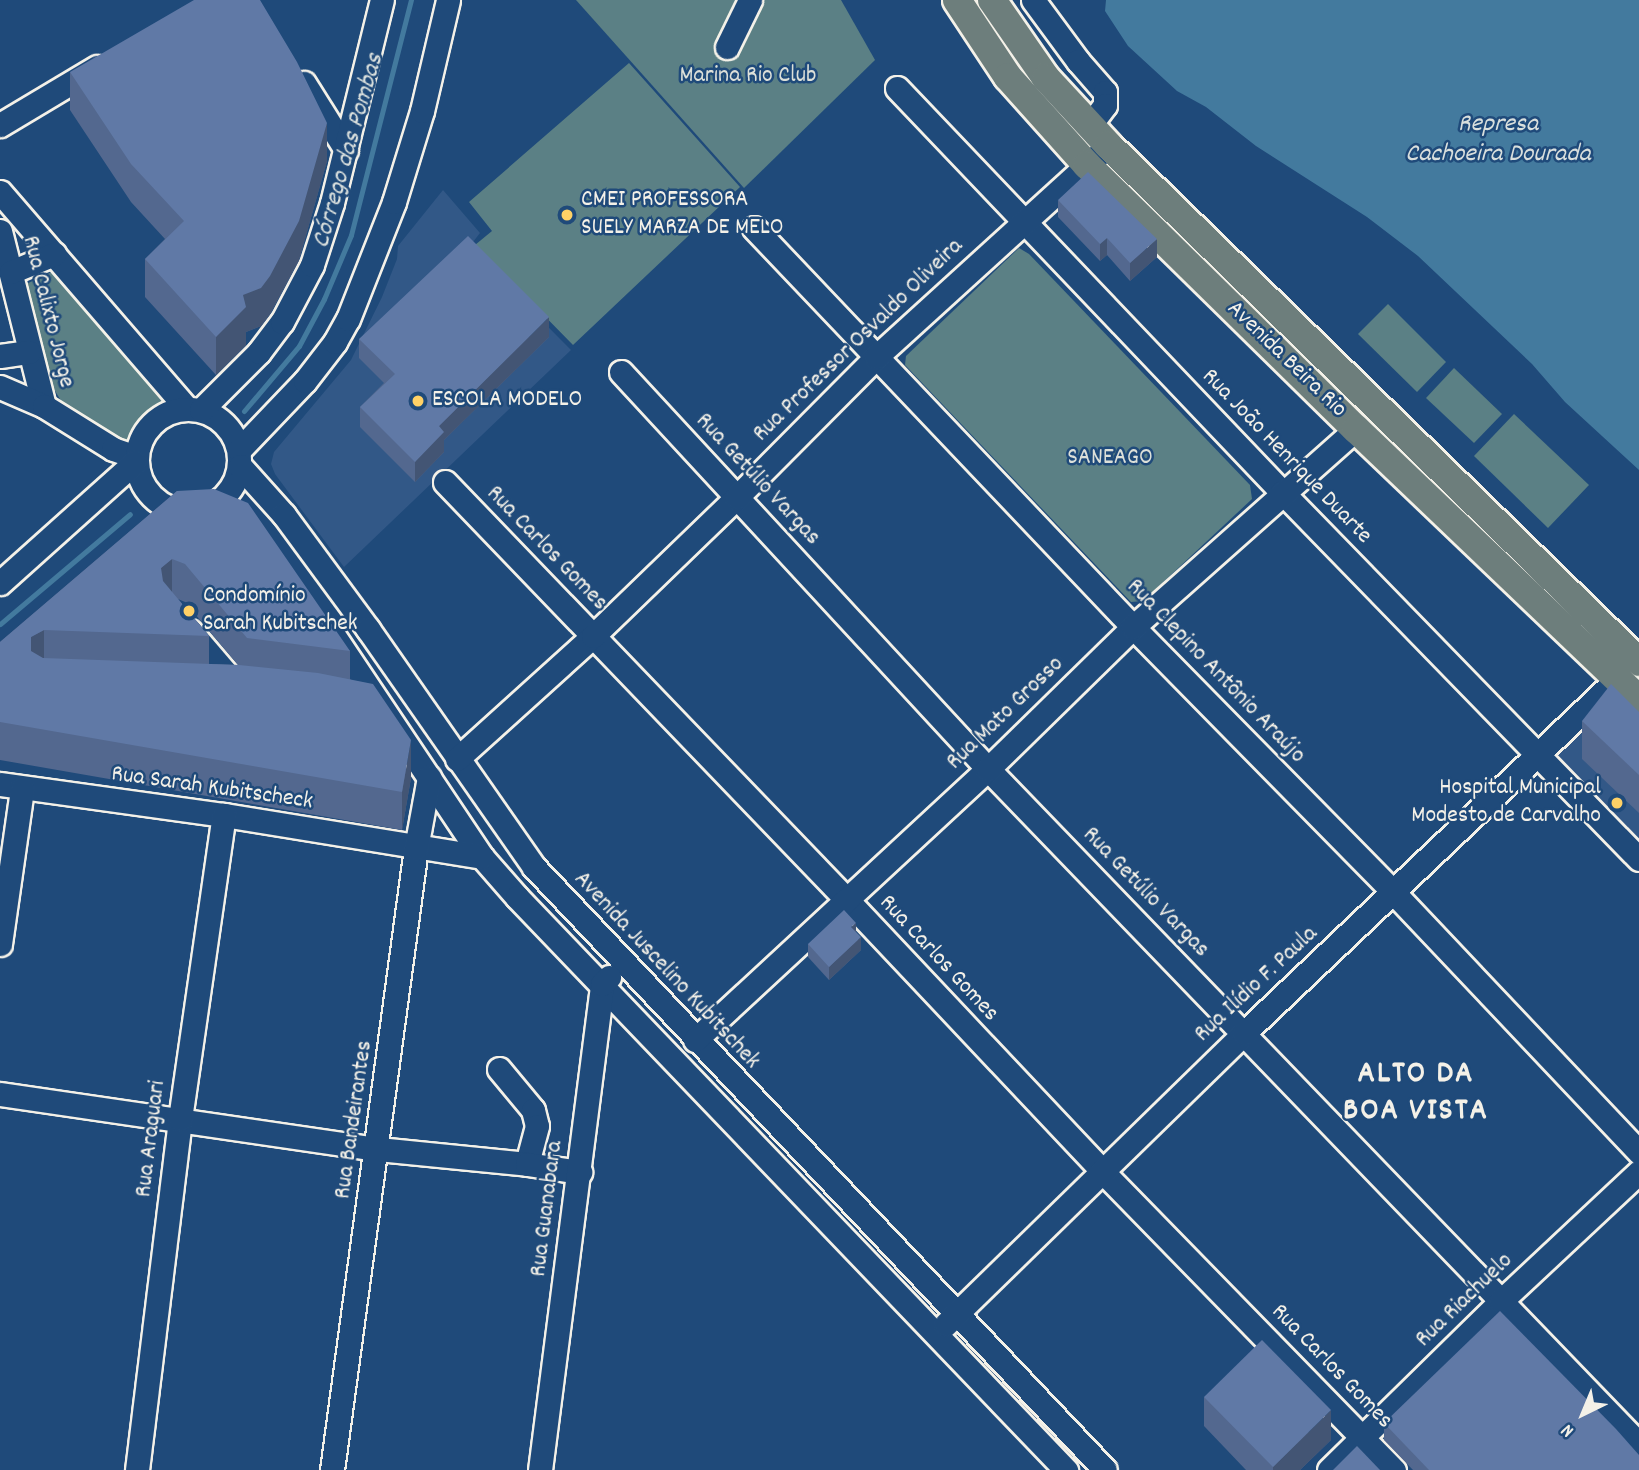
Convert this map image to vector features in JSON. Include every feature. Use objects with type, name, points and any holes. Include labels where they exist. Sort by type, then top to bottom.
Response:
[{"type":"main road","name":"Avenida Beira Rio","points":[[957,0],[1008,77],[1087,165],[1356,429],[1629,670]]},
{"type":"main road","name":"Avenida Beira Rio","points":[[992,0],[1046,78],[1099,135],[1629,670],[1639,699]]},
{"type":"street","points":[[0,583],[136,459],[147,429],[157,419],[170,412],[194,409],[259,352],[298,296],[320,240],[346,150],[382,0]]},
{"type":"street","points":[[205,509],[229,492],[239,458],[305,381],[335,342],[348,319],[394,202],[422,111],[448,0]]},
{"type":"street","points":[[727,47],[750,0]]},
{"type":"street","name":"Rua Professor Osvaldo Oliveira","points":[[457,759],[593,636],[737,497],[876,357],[1087,165],[1099,135],[1105,92],[1032,0]]},
{"type":"street","points":[[0,125],[117,55]]},
{"type":"street","points":[[292,62],[346,150]]},
{"type":"street","name":"Rua João Henrique Duarte","points":[[897,88],[1282,492],[1541,755],[1639,859]]},
{"type":"street","points":[[0,192],[194,409],[224,423],[239,458]]},
{"type":"street","name":"Rua Clepino Antônio Araújo","points":[[754,228],[1133,627],[1394,893],[1639,1152]]},
{"type":"street","name":"Rua Calixto Jorge","points":[[0,231],[44,407]]},
{"type":"street","points":[[11,272],[54,254]]},
{"type":"street","points":[[0,356],[29,352]]},
{"type":"street","name":"Rua Getúlio Vargas","points":[[621,372],[988,768],[1639,1444]]},
{"type":"street","points":[[0,387],[44,407],[113,449],[136,459],[146,489],[159,502],[174,509],[205,509],[232,515]]},
{"type":"street","name":"Rua Mato Grosso","points":[[695,1040],[988,768],[1133,627],[1356,429]]},
{"type":"street","name":"Avenida Juscelino Kubitschek","points":[[239,458],[292,526],[534,867],[1104,1470]]},
{"type":"street","name":"Rua Carlos Gomes","points":[[445,482],[847,900],[1102,1171],[1394,1470]]},
{"type":"street","points":[[153,527],[174,509]]},
{"type":"street","points":[[174,611],[247,690],[214,688]]},
{"type":"street","points":[[322,619],[482,857],[1064,1468],[1080,1445]]},
{"type":"street","name":"Rua Ilídio F. Paula","points":[[936,1333],[1244,1033],[1629,670]]},
{"type":"street","points":[[346,702],[385,710]]},
{"type":"street","name":"Rua Bandeirantes","points":[[332,1470],[378,1149],[416,848],[429,776]]},
{"type":"street","points":[[0,944],[11,786]]},
{"type":"street","name":"Rua Sarah Kubitscheck","points":[[11,786],[224,815],[482,857]]},
{"type":"street","name":"Rua Araguari","points":[[137,1470],[180,1119],[224,815]]},
{"type":"street","points":[[602,984],[623,964]]},
{"type":"street","name":"Rua Guanabara","points":[[540,1470],[602,984]]},
{"type":"street","points":[[499,1069],[533,1110],[537,1126],[527,1164]]},
{"type":"street","points":[[0,1094],[378,1149],[580,1172]]},
{"type":"street","points":[[739,1127],[760,1108]]},
{"type":"street","name":"Rua Riachuelo","points":[[1329,1470],[1501,1301],[1639,1172]]},
{"type":"shaded area","name":"ESCOLA MODELO","points":[[443,190],[480,233],[469,247],[571,350],[344,567],[275,474],[271,464],[274,452],[351,360],[382,297],[397,259],[398,246]]},
{"type":"shaded area","name":"Hospital Municipal Modesto de Carvalho","points":[[1612,699],[1639,725],[1639,849],[1550,757]]},
{"type":"green space","name":"Marina Rio Club","points":[[576,0],[841,0],[875,60],[744,188]]},
{"type":"green space","points":[[629,63],[740,187],[573,345],[475,245],[492,231],[469,202]]},
{"type":"green space","name":"SANEAGO","points":[[1019,248],[1029,254],[1250,485],[1252,499],[1143,601],[1131,602],[905,365],[906,356]]},
{"type":"green space","points":[[56,270],[165,404],[155,407],[143,417],[127,443],[63,404],[49,381],[22,286]]},
{"type":"green space","points":[[1388,304],[1446,362],[1417,392],[1358,334]]},
{"type":"green space","points":[[1454,368],[1502,414],[1474,443],[1426,398]]},
{"type":"green space","points":[[1514,414],[1589,485],[1548,528],[1474,456]]},
{"type":"water","name":"Represa Cachoeira Dourada","points":[[1106,0],[1639,0],[1639,470],[1565,402],[1532,364],[1418,256],[1367,217],[1256,146],[1206,107],[1177,91],[1128,46],[1105,11]]},
{"type":"building","points":[[194,0],[260,0],[297,62],[327,123],[299,221],[270,276],[261,288],[243,295],[246,307],[216,337],[145,259],[184,221],[131,164],[70,72]]},
{"type":"building","points":[[1088,172],[1157,239],[1130,263],[1107,238],[1100,244],[1058,200]]},
{"type":"building","points":[[468,236],[549,317],[439,426],[444,432],[415,462],[360,407],[395,374],[359,339]]},
{"type":"building","name":"Condomínio Sarah Kubitschek","points":[[214,489],[248,503],[350,651],[247,638],[185,564],[172,559],[161,568],[163,581],[209,636],[44,630],[31,637],[31,651],[43,658],[239,665],[318,673],[373,684],[411,740],[402,792],[0,722],[0,642],[177,491]]},
{"type":"building","points":[[1611,684],[1639,712],[1639,775],[1582,721]]},
{"type":"building","points":[[844,910],[856,923],[851,927],[861,937],[829,967],[808,944]]},
{"type":"building","points":[[1500,1311],[1639,1455],[1639,1470],[1429,1470],[1384,1423]]},
{"type":"building","points":[[1262,1340],[1331,1410],[1273,1467],[1204,1397]]},
{"type":"building","points":[[1357,1446],[1380,1470],[1333,1470]]},
{"type":"waterway","name":"Córrego das Pombas","points":[[244,411],[299,346],[324,299],[351,235],[411,0]]},
{"type":"waterway","name":"Córrego das Pombas","points":[[0,624],[130,514]]},
{"type":"place","name":"CMEI PROFESSORA SUELY MARZA DE MELO","points":[[567,215]]},
{"type":"place","name":"ESCOLA MODELO","points":[[418,401]]},
{"type":"place","name":"Condomínio Sarah Kubitschek","points":[[189,611]]},
{"type":"place","name":"Hospital Municipal Modesto de Carvalho","points":[[1617,803]]},
{"type":"district","name":"ALTO DA BOA VISTA","points":[[1416,1094]]}]
